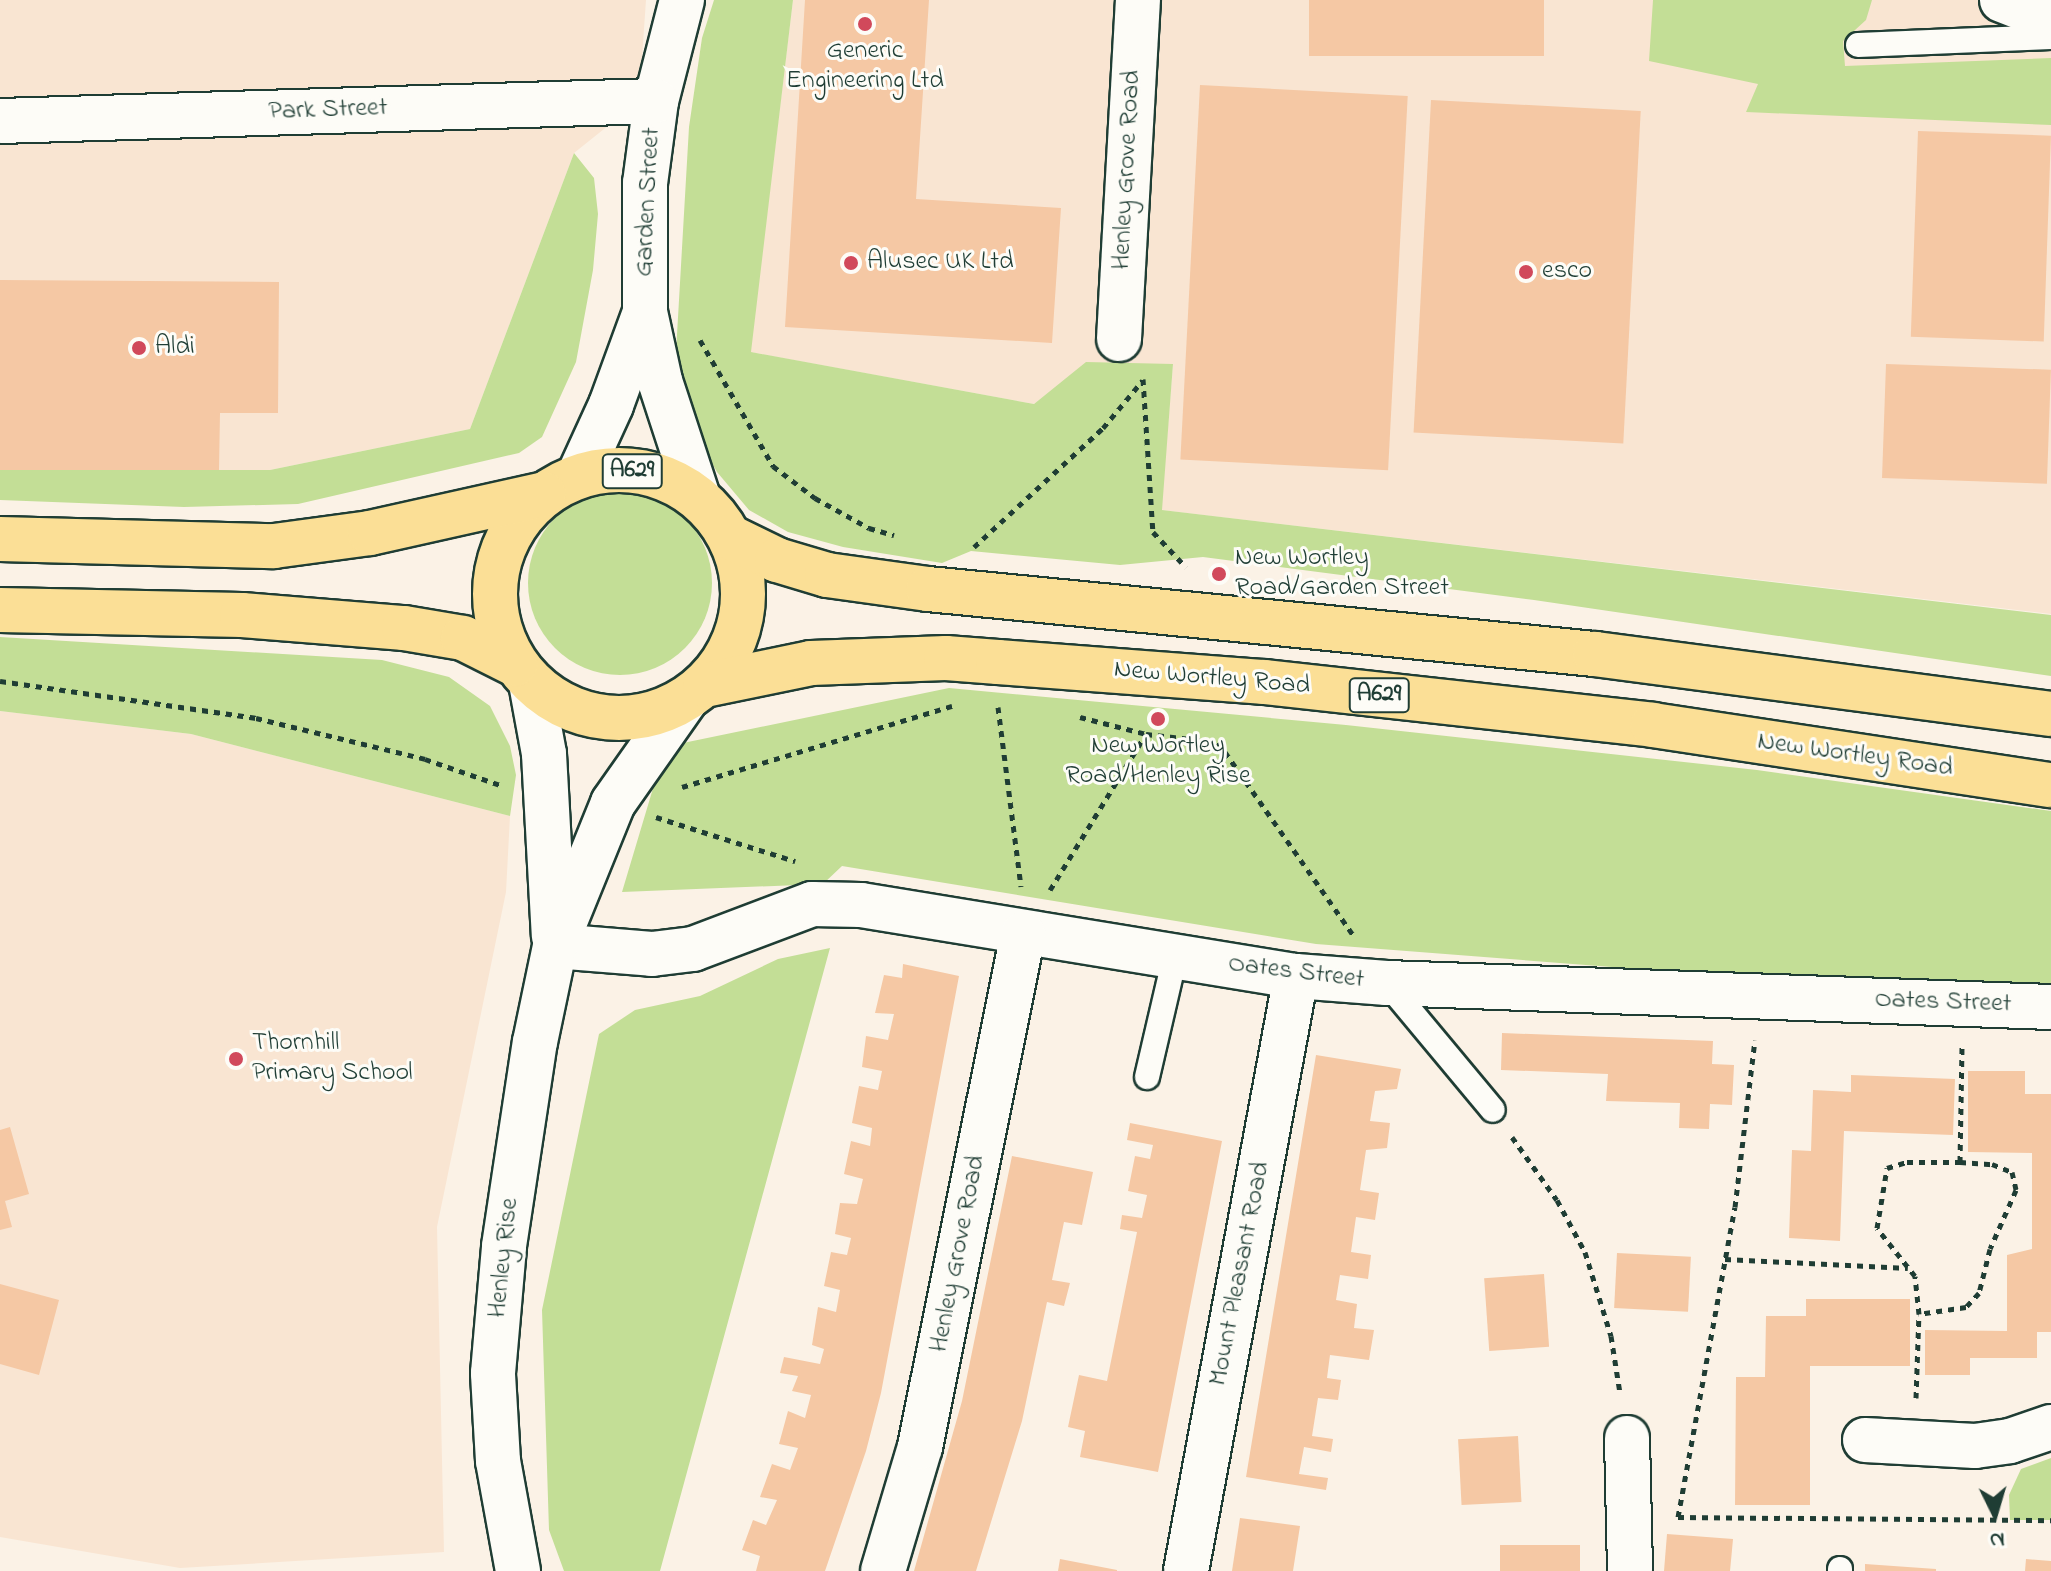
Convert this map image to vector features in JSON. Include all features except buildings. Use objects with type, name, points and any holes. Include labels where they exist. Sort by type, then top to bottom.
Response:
[{"type":"main road","name":"A629","points":[[0,539],[274,546],[370,533],[610,470],[641,471],[671,480],[698,497],[716,515],[730,537],[741,567],[744,599],[739,630],[725,660],[696,692],[648,716],[606,718],[565,707],[523,673],[463,638],[404,628],[242,615],[0,610]]},
{"type":"main road","points":[[523,673],[499,629],[494,592],[500,554],[512,531],[562,484]]},
{"type":"main road","name":"A629","points":[[730,537],[777,560],[827,575],[928,589],[1595,654],[2051,714]]},
{"type":"main road","name":"New Wortley Road","points":[[696,692],[811,663],[946,658],[1265,682],[1637,724],[2051,785]]},
{"type":"street","name":"Garden Street","points":[[682,0],[656,101],[645,183],[645,312],[660,381],[698,497]]},
{"type":"street","name":"Henley Grove Road","points":[[1119,339],[1138,0]]},
{"type":"street","points":[[2002,0],[2051,19]]},
{"type":"street","name":"Park Street","points":[[0,121],[656,101]]},
{"type":"street","name":"Garden Street","points":[[562,484],[611,405],[645,312]]},
{"type":"street","name":"Henley Rise","points":[[523,673],[544,754],[555,946]]},
{"type":"street","name":"Henley Rise","points":[[518,1571],[498,1461],[493,1373],[504,1246],[535,1042],[555,946],[613,803],[696,692]]},
{"type":"street","name":"Oates Street","points":[[555,946],[619,954],[693,949],[812,904],[861,905],[1023,934],[1296,976],[1387,983],[2051,1007]]},
{"type":"street","name":"Henley Grove Road","points":[[883,1571],[920,1447],[1023,934]]},
{"type":"street","name":"Mount Pleasant Road","points":[[1186,1571],[1296,976]]},
{"type":"street","points":[[1865,1440],[1975,1446],[2010,1441],[2051,1427]]},
{"type":"street","points":[[1627,1438],[1630,1571]]},
{"type":"lane","points":[[1858,45],[2051,37]]},
{"type":"lane","points":[[1147,1077],[1175,957]]},
{"type":"lane","points":[[1387,983],[1493,1110]]},
{"type":"path","points":[[696,330],[707,357],[773,466],[815,498],[869,528],[898,536]]},
{"type":"path","points":[[1119,339],[1142,342],[1153,532],[1195,577]]},
{"type":"path","points":[[971,551],[1103,428],[1143,379]]},
{"type":"path","points":[[0,681],[256,718],[425,759],[546,801]]},
{"type":"path","points":[[985,701],[1013,705]]},
{"type":"path","points":[[998,702],[1020,857],[1023,934]]},
{"type":"path","points":[[613,803],[642,799],[956,705]]},
{"type":"path","points":[[1075,715],[1146,734],[1218,742],[1387,983]]},
{"type":"path","points":[[1023,934],[1146,734]]},
{"type":"path","points":[[613,803],[797,862]]},
{"type":"path","points":[[1678,1517],[1725,1259],[1760,995]]},
{"type":"path","points":[[1960,1162],[1963,1003]]},
{"type":"path","points":[[1493,1110],[1557,1200],[1585,1252],[1611,1336],[1627,1438]]},
{"type":"path","points":[[1915,1443],[1919,1314],[1915,1276],[1877,1228],[1887,1168],[1907,1162],[1960,1162],[1992,1164],[2012,1172],[2016,1190],[1990,1249],[1979,1293],[1966,1307],[1919,1314]]},
{"type":"path","points":[[1725,1259],[1909,1268]]},
{"type":"path","points":[[1629,1517],[2051,1520]]},
{"type":"shaded area","points":[[0,0],[646,0],[639,101],[574,153],[470,429],[270,470],[0,470]]},
{"type":"shaded area","points":[[793,0],[2051,0],[2051,614],[1161,510],[1173,365],[1087,363],[1034,404],[750,352]]},
{"type":"shaded area","name":"Thornhill Primary School","points":[[0,711],[191,734],[510,816],[506,892],[437,1227],[444,1552],[180,1568],[0,1537]]},
{"type":"green space","points":[[714,0],[793,0],[751,352],[1034,404],[1086,362],[1173,364],[1162,510],[2051,615],[2051,676],[1534,600],[1203,557],[1120,565],[971,551],[942,563],[843,547],[788,532],[749,510],[717,472],[692,428],[676,352],[689,127],[702,38]]},
{"type":"green space","points":[[1653,0],[1872,0],[1866,20],[1843,41],[1845,66],[2051,58],[2051,125],[1746,112],[1758,84],[1649,61]]},
{"type":"green space","points":[[574,153],[594,178],[598,214],[593,270],[576,362],[542,437],[519,453],[298,504],[184,507],[0,500],[0,470],[270,470],[470,429]]},
{"type":"green space","points":[[620,491],[655,498],[685,518],[705,548],[712,583],[705,618],[685,648],[655,668],[620,675],[585,668],[555,648],[535,618],[528,583],[535,548],[555,518],[585,498]]},
{"type":"green space","points":[[0,637],[382,660],[449,677],[490,706],[510,746],[516,775],[510,816],[191,734],[0,711]]},
{"type":"green space","points":[[949,688],[1346,725],[1757,770],[2051,811],[2051,992],[1664,971],[1316,944],[842,866],[823,884],[622,892],[654,785],[683,743]]},
{"type":"green space","points":[[830,948],[660,1571],[564,1571],[549,1530],[542,1310],[599,1034],[635,1010],[700,996],[778,959]]},
{"type":"green space","points":[[2051,1458],[2051,1520],[2010,1520],[2009,1495],[2021,1469]]},
{"type":"place","name":"Generic Engineering Ltd","points":[[865,24]]},
{"type":"place","name":"Alusec UK Ltd","points":[[851,263]]},
{"type":"place","name":"esco","points":[[1526,272]]},
{"type":"place","name":"Aldi","points":[[139,348]]},
{"type":"place","name":"New Wortley Road/Garden Street","points":[[1219,574]]},
{"type":"place","name":"New Wortley Road/Henley Rise","points":[[1158,719]]},
{"type":"place","name":"Thornhill Primary School","points":[[236,1059]]}]
